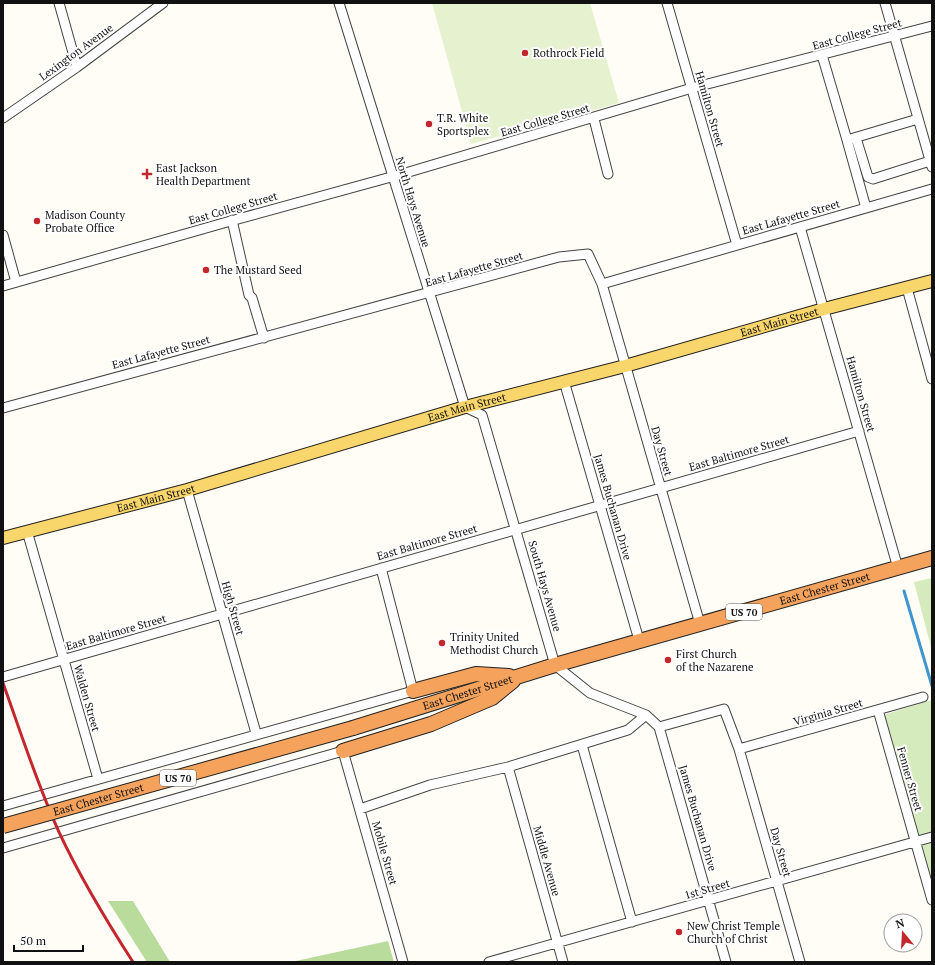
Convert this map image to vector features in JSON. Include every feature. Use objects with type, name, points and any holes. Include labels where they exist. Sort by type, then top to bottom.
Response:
[{"type":"highway","name":"East Chester Street","points":[[3,826],[353,728],[639,640],[932,558]]},
{"type":"highway","points":[[413,691],[476,674],[520,676]]},
{"type":"highway","points":[[343,751],[431,724],[492,698],[520,676]]},
{"type":"main road","name":"East Main Street","points":[[3,538],[187,490],[465,407],[625,366],[824,309],[932,281]]},
{"type":"street","points":[[59,3],[78,68]]},
{"type":"street","name":"Lexington Avenue","points":[[3,118],[78,68],[162,3]]},
{"type":"street","name":"North Hays Avenue","points":[[339,3],[465,407]]},
{"type":"street","name":"Hamilton Street","points":[[667,3],[737,245]]},
{"type":"street","points":[[856,138],[868,178],[873,179],[931,164],[885,3]]},
{"type":"street","name":"East College Street","points":[[3,286],[594,118],[692,88],[822,56],[932,26]]},
{"type":"street","points":[[822,56],[866,208]]},
{"type":"street","points":[[594,118],[608,174]]},
{"type":"street","points":[[846,140],[918,119]]},
{"type":"street","name":"East Lafayette Street","points":[[3,408],[429,294],[559,257],[588,254],[602,284],[932,189]]},
{"type":"street","points":[[232,220],[249,295],[252,298],[264,338]]},
{"type":"street","name":"Hamilton Street","points":[[800,227],[898,568]]},
{"type":"street","points":[[3,235],[16,282]]},
{"type":"street","name":"Day Street","points":[[602,284],[700,624]]},
{"type":"street","points":[[907,288],[932,379]]},
{"type":"street","name":"James Buchanan Drive","points":[[564,381],[639,640]]},
{"type":"street","name":"South Hays Avenue","points":[[465,407],[482,415],[555,665]]},
{"type":"street","name":"East Baltimore Street","points":[[3,677],[858,430]]},
{"type":"street","name":"High Street","points":[[187,490],[256,734]]},
{"type":"street","name":"Walden Street","points":[[27,531],[98,779]]},
{"type":"street","points":[[3,806],[413,691],[381,568]]},
{"type":"street","points":[[555,665],[590,693],[646,715],[659,727]]},
{"type":"street","name":"Virginia Street","points":[[739,749],[923,697]]},
{"type":"street","name":"Day Street","points":[[659,727],[724,709],[739,749],[800,962]]},
{"type":"street","name":"Fenner Street","points":[[878,710],[932,900]]},
{"type":"street","points":[[360,809],[430,785],[508,767],[628,730],[646,715]]},
{"type":"street","name":"James Buchanan Drive","points":[[659,727],[726,962]]},
{"type":"street","points":[[582,745],[632,922]]},
{"type":"street","points":[[3,848],[343,751]]},
{"type":"street","name":"Mobile Street","points":[[343,751],[403,962]]},
{"type":"street","name":"Middle Avenue","points":[[508,767],[563,962]]},
{"type":"street","name":"1st Street","points":[[489,962],[932,837]]},
{"type":"green space","name":"Rothrock Field","points":[[432,3],[590,3],[619,103],[471,144]]},
{"type":"green space","points":[[932,578],[932,651],[914,582]]},
{"type":"green space","points":[[932,700],[932,888],[883,715]]},
{"type":"green space","points":[[108,901],[133,901],[170,962],[147,962]]},
{"type":"green space","points":[[388,941],[394,962],[291,962]]},
{"type":"waterway","points":[[904,591],[932,686]]},
{"type":"railway","points":[[3,683],[36,777],[59,832],[94,898],[133,962]]},
{"type":"place","name":"Rothrock Field","points":[[525,53]]},
{"type":"place","name":"T.R. White Sportsplex","points":[[429,124]]},
{"type":"place","name":"East Jackson Health Department","points":[[147,174]]},
{"type":"place","name":"Madison County Probate Office","points":[[37,221]]},
{"type":"place","name":"The Mustard Seed","points":[[206,270]]},
{"type":"place","name":"Trinity United Methodist Church","points":[[442,643]]},
{"type":"place","name":"First Church of the Nazarene","points":[[668,660]]},
{"type":"place","name":"New Christ Temple Church of Christ","points":[[679,932]]}]
